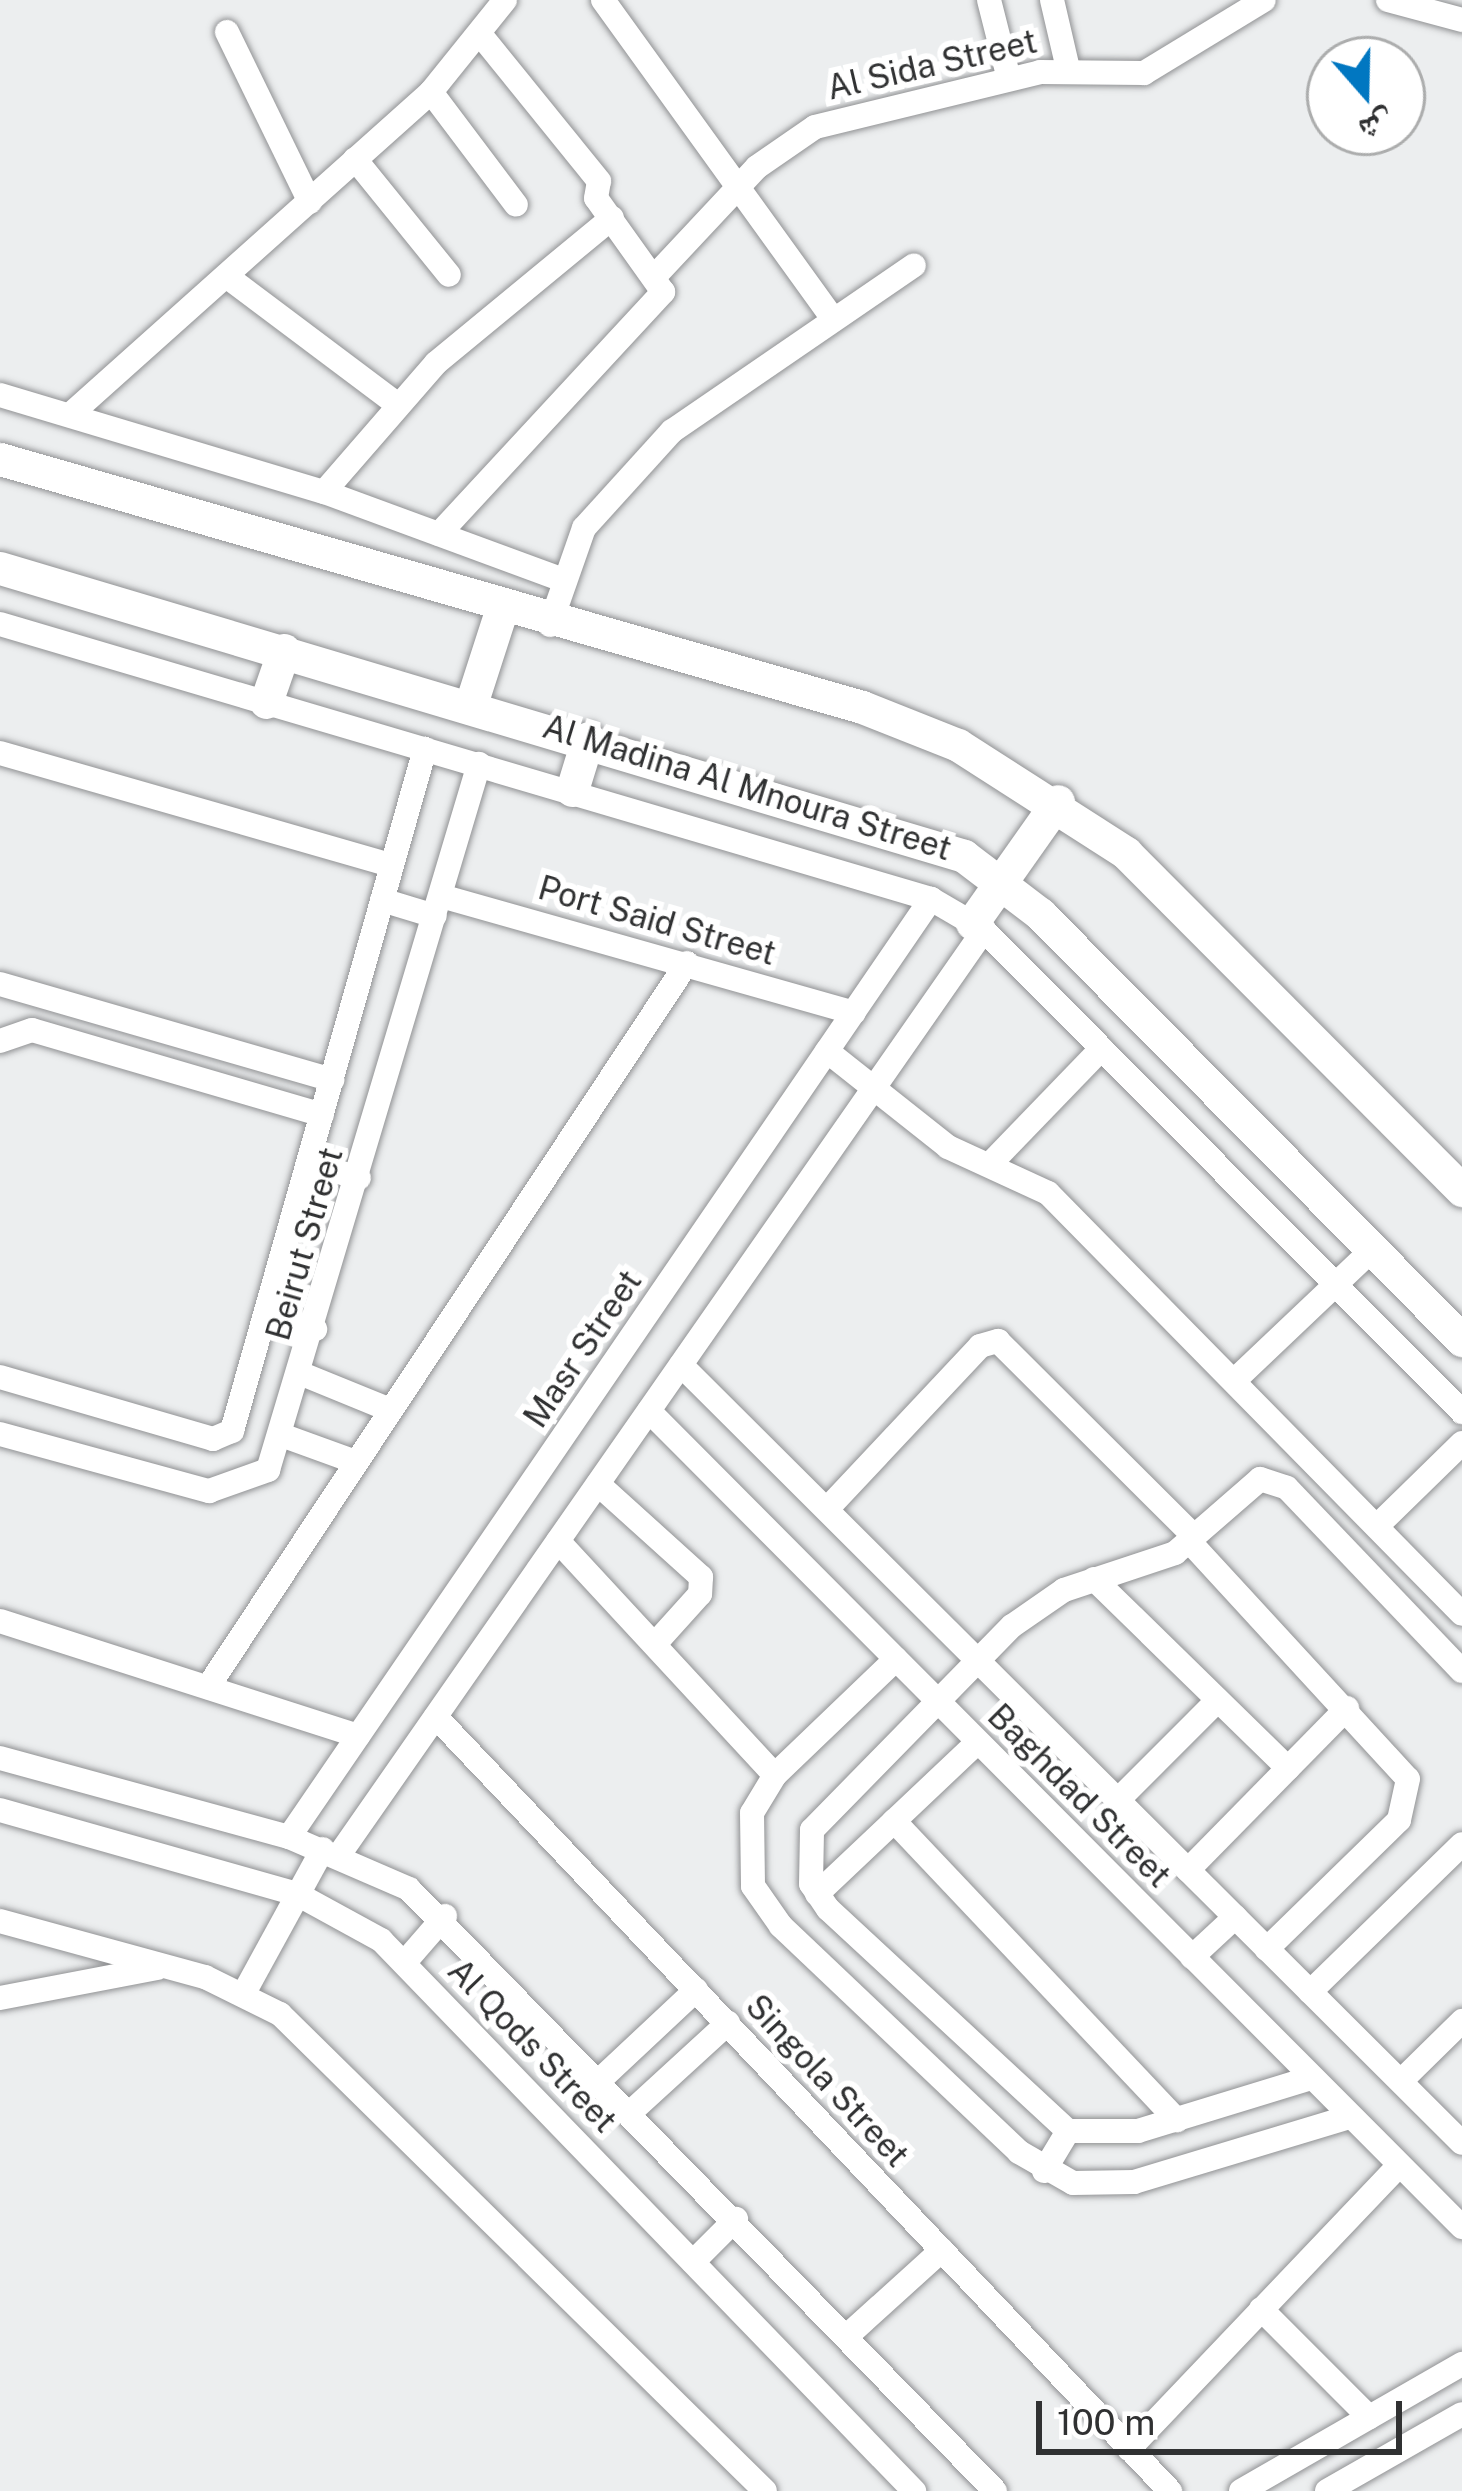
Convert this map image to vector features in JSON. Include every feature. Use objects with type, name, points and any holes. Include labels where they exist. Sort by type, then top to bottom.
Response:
[{"type":"main road","points":[[0,459],[501,611],[862,706],[1058,801],[1126,853],[1462,1190]]},
{"type":"main road","name":"Al Madina Al Mnoura Street","points":[[0,568],[921,838],[1003,880],[1462,1340]]},
{"type":"main road","points":[[471,704],[501,611]]},
{"type":"main road","points":[[266,702],[284,650]]},
{"type":"main road","points":[[572,790],[588,738]]},
{"type":"main road","points":[[978,927],[1003,880],[1058,801]]},
{"type":"street","points":[[469,0],[485,31],[599,181],[612,218],[656,276]]},
{"type":"street","points":[[71,414],[229,278],[431,92],[485,31],[505,0]]},
{"type":"street","points":[[603,0],[741,184],[831,316]]},
{"type":"street","points":[[989,0],[1009,79]]},
{"type":"street","points":[[1052,0],[1068,69]]},
{"type":"street","points":[[1388,0],[1452,12]]},
{"type":"street","name":"Al Sida Street","points":[[439,534],[662,296],[656,276],[741,184],[815,127],[1009,79],[1068,69],[1155,69],[1251,4]]},
{"type":"street","points":[[227,32],[310,202]]},
{"type":"street","points":[[431,92],[516,206]]},
{"type":"street","points":[[355,159],[448,275]]},
{"type":"street","points":[[324,492],[397,404],[520,286],[612,218]]},
{"type":"street","points":[[550,625],[558,578],[584,527],[672,430],[831,316],[914,265]]},
{"type":"street","points":[[229,278],[397,404]]},
{"type":"street","points":[[0,371],[3,396],[324,492],[558,578]]},
{"type":"street","points":[[0,624],[932,899],[978,927],[1462,1412]]},
{"type":"street","name":"Beirut Street","points":[[0,1377],[224,1437],[267,1316],[425,748]]},
{"type":"street","points":[[0,753],[391,866]]},
{"type":"street","name":"Beirut Street","points":[[0,1435],[209,1491],[251,1484],[284,1436],[479,764]]},
{"type":"street","name":"Masr Street","points":[[289,1838],[932,899]]},
{"type":"street","name":"Port Said Street","points":[[382,900],[438,906],[687,963],[854,1013]]},
{"type":"street","points":[[244,1993],[297,1894],[436,1717],[978,927]]},
{"type":"street","points":[[208,1687],[687,963]]},
{"type":"street","points":[[0,984],[332,1080]]},
{"type":"street","points":[[0,1042],[32,1030],[322,1115]]},
{"type":"street","points":[[993,1161],[1101,1049]]},
{"type":"street","points":[[827,1051],[948,1147],[993,1161],[1067,1210],[1462,1614]]},
{"type":"street","points":[[309,1163],[359,1178]]},
{"type":"street","points":[[1236,1379],[1373,1249]]},
{"type":"street","points":[[267,1316],[315,1329]]},
{"type":"street","points":[[828,1508],[980,1346],[998,1341],[1192,1539],[1400,1766],[1407,1808],[1267,1949]]},
{"type":"street","name":"Baghdad Street","points":[[681,1365],[1462,2143]]},
{"type":"street","points":[[302,1374],[390,1410]]},
{"type":"street","name":"Baghdad Street","points":[[649,1411],[1462,2227]]},
{"type":"street","points":[[284,1436],[356,1462]]},
{"type":"street","points":[[1377,1526],[1462,1443]]},
{"type":"street","points":[[1311,2078],[1118,2135],[1067,2131],[817,1894],[807,1857],[826,1806],[932,1696],[1037,1606],[1192,1539],[1246,1484],[1275,1481],[1462,1671]]},
{"type":"street","points":[[598,1484],[700,1576],[700,1594],[655,1644]]},
{"type":"street","points":[[558,1541],[775,1774]]},
{"type":"street","points":[[1094,1579],[1288,1768]]},
{"type":"street","points":[[0,1621],[358,1736]]},
{"type":"street","points":[[896,1659],[775,1774],[747,1837],[765,1907],[1044,2171],[1134,2182],[1349,2116]]},
{"type":"street","points":[[1118,1799],[1218,1700]]},
{"type":"street","points":[[1188,1870],[1347,1708]]},
{"type":"street","name":"Singola Street","points":[[436,1717],[1170,2491]]},
{"type":"street","points":[[817,1894],[979,1742]]},
{"type":"street","points":[[0,1758],[331,1852],[446,1916],[995,2491]]},
{"type":"street","name":"Al Qods Street","points":[[0,1810],[297,1894],[405,1961],[914,2491]]},
{"type":"street","points":[[894,1821],[1177,2120]]},
{"type":"street","points":[[1310,1992],[1462,1844]]},
{"type":"street","points":[[405,1961],[446,1916]]},
{"type":"street","points":[[1192,1957],[1235,1917]]},
{"type":"street","points":[[0,1921],[244,1993],[312,2042],[765,2491]]},
{"type":"street","points":[[0,1998],[163,1966]]},
{"type":"street","points":[[602,2078],[696,1990]]},
{"type":"street","points":[[1401,2081],[1462,2021]]},
{"type":"street","points":[[634,2110],[728,2024]]},
{"type":"street","points":[[1044,2171],[1067,2131]]},
{"type":"street","points":[[1130,2449],[1399,2164]]},
{"type":"street","points":[[694,2261],[736,2219]]},
{"type":"street","points":[[848,2336],[942,2250]]},
{"type":"street","points":[[1261,2309],[1369,2417]]},
{"type":"street","points":[[1241,2491],[1462,2364]]},
{"type":"street","points":[[1327,2491],[1462,2414]]}]
